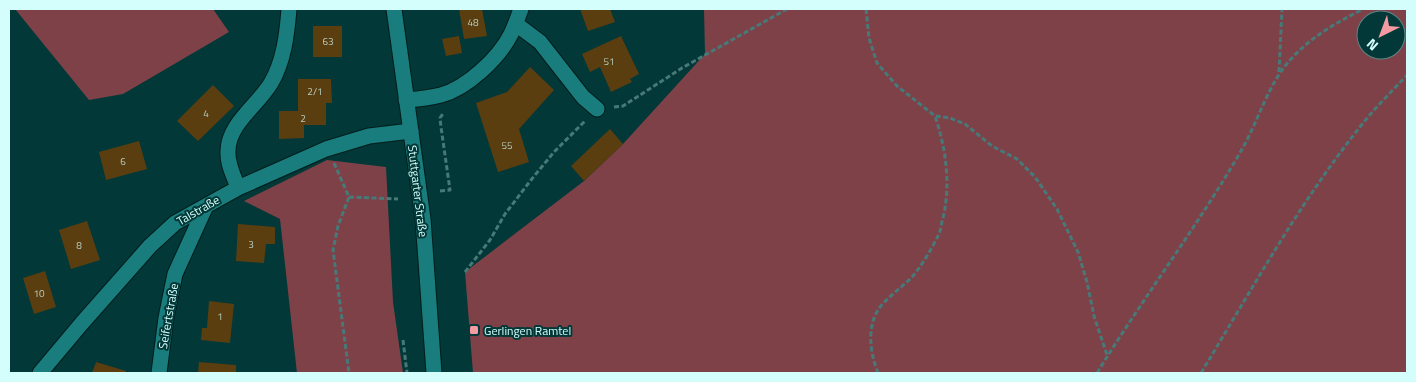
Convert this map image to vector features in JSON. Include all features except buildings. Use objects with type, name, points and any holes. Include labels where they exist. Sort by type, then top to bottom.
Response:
[{"type":"street","points":[[238,188],[227,152],[229,141],[236,128],[271,84],[279,69],[288,27],[289,9]]},
{"type":"street","name":"Stuttgarter Straße","points":[[394,9],[423,219],[434,373]]},
{"type":"street","points":[[406,100],[442,95],[460,86],[486,66],[510,36],[521,9]]},
{"type":"street","points":[[516,24],[540,42],[582,97],[597,108]]},
{"type":"street","name":"Talstraße","points":[[40,373],[150,246],[175,223],[238,188],[326,149],[370,136],[411,131]]},
{"type":"street","name":"Seifertstraße","points":[[159,373],[166,318],[175,274],[206,206]]},
{"type":"path","points":[[465,272],[490,240],[505,214],[531,180],[554,152],[597,108],[623,106],[682,68],[787,9]]},
{"type":"path","points":[[866,9],[869,38],[877,63],[897,86],[935,116],[950,118],[965,124],[992,146],[1017,159],[1035,177],[1057,208],[1078,252],[1094,316],[1107,356]]},
{"type":"path","points":[[1279,73],[1282,9]]},
{"type":"path","points":[[1096,373],[1162,275],[1242,149],[1279,73],[1292,57],[1312,39],[1364,9]]},
{"type":"path","points":[[1201,373],[1284,234],[1327,172],[1369,117],[1407,75]]},
{"type":"path","points":[[440,191],[450,190],[440,118],[445,110],[442,95]]},
{"type":"path","points":[[878,373],[871,356],[873,321],[879,309],[888,298],[912,276],[939,235],[948,197],[942,136],[935,116]]},
{"type":"path","points":[[326,149],[349,197],[338,226],[333,250],[349,373]]},
{"type":"path","points":[[349,197],[398,199]]},
{"type":"path","points":[[403,340],[407,373]]},
{"type":"shaded area","points":[[15,9],[213,9],[229,32],[123,94],[89,100]]},
{"type":"shaded area","points":[[704,9],[1407,9],[1407,373],[473,373],[465,272],[584,181],[623,144],[705,54]]},
{"type":"shaded area","points":[[327,160],[386,167],[393,302],[403,373],[297,373],[280,219],[244,201]]},
{"type":"place","name":"Gerlingen Ramtel","points":[[474,330]]}]
